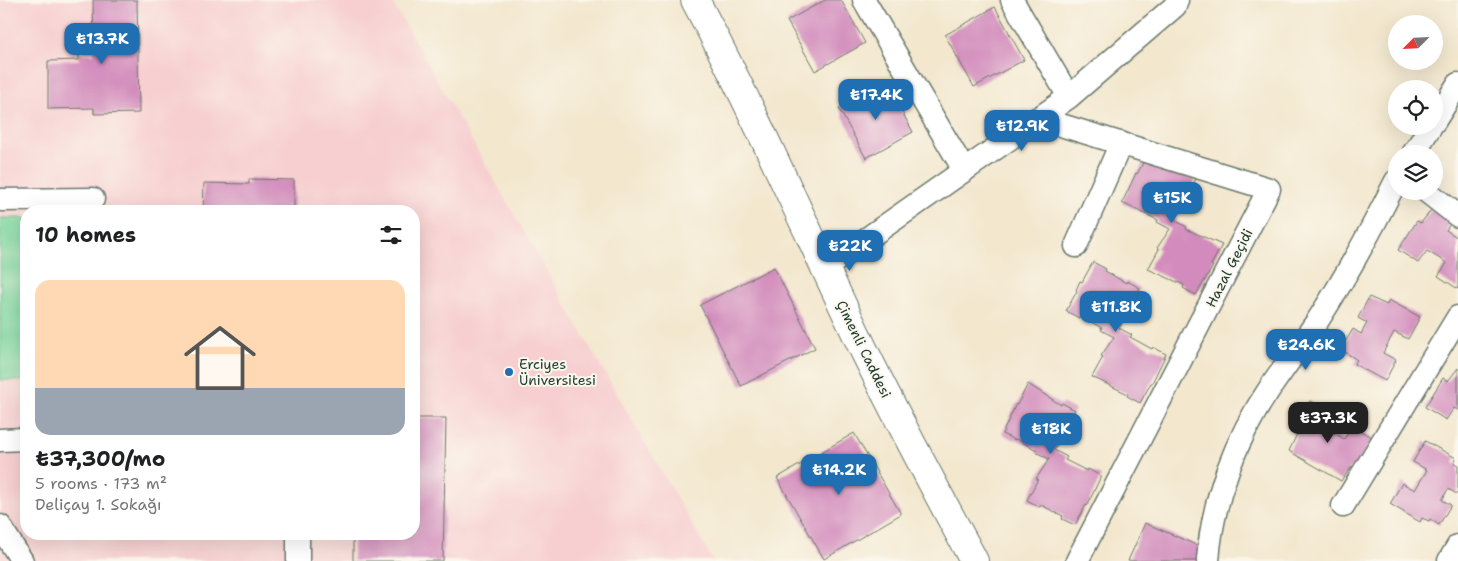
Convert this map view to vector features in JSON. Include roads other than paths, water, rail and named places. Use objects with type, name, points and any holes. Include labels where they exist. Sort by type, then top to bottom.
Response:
[{"type":"street","name":"Çimenli Caddesi","points":[[695,0],[897,416],[974,561]]},
{"type":"street","points":[[864,0],[964,170]]},
{"type":"street","points":[[1012,0],[1069,97]]},
{"type":"street","points":[[825,268],[1069,97],[1175,6],[1177,0]]},
{"type":"street","points":[[1443,108],[1458,84]]},
{"type":"street","name":"Hazal Geçidi","points":[[1038,118],[1269,189],[1076,561]]},
{"type":"street","points":[[1076,246],[1121,143]]},
{"type":"street","points":[[1208,561],[1213,525],[1220,495],[1241,438],[1270,388],[1318,319],[1348,271],[1388,196]]},
{"type":"street","points":[[0,200],[93,200]]},
{"type":"street","points":[[1438,200],[1458,216]]},
{"type":"street","points":[[1343,506],[1458,317]]},
{"type":"street","points":[[0,440],[20,440]]},
{"type":"street","points":[[0,526],[22,561]]},
{"type":"street","points":[[298,540],[298,561]]},
{"type":"street","points":[[1449,561],[1458,546]]},
{"type":"place","name":"Erciyes Üniversitesi","points":[[509,372]]}]
